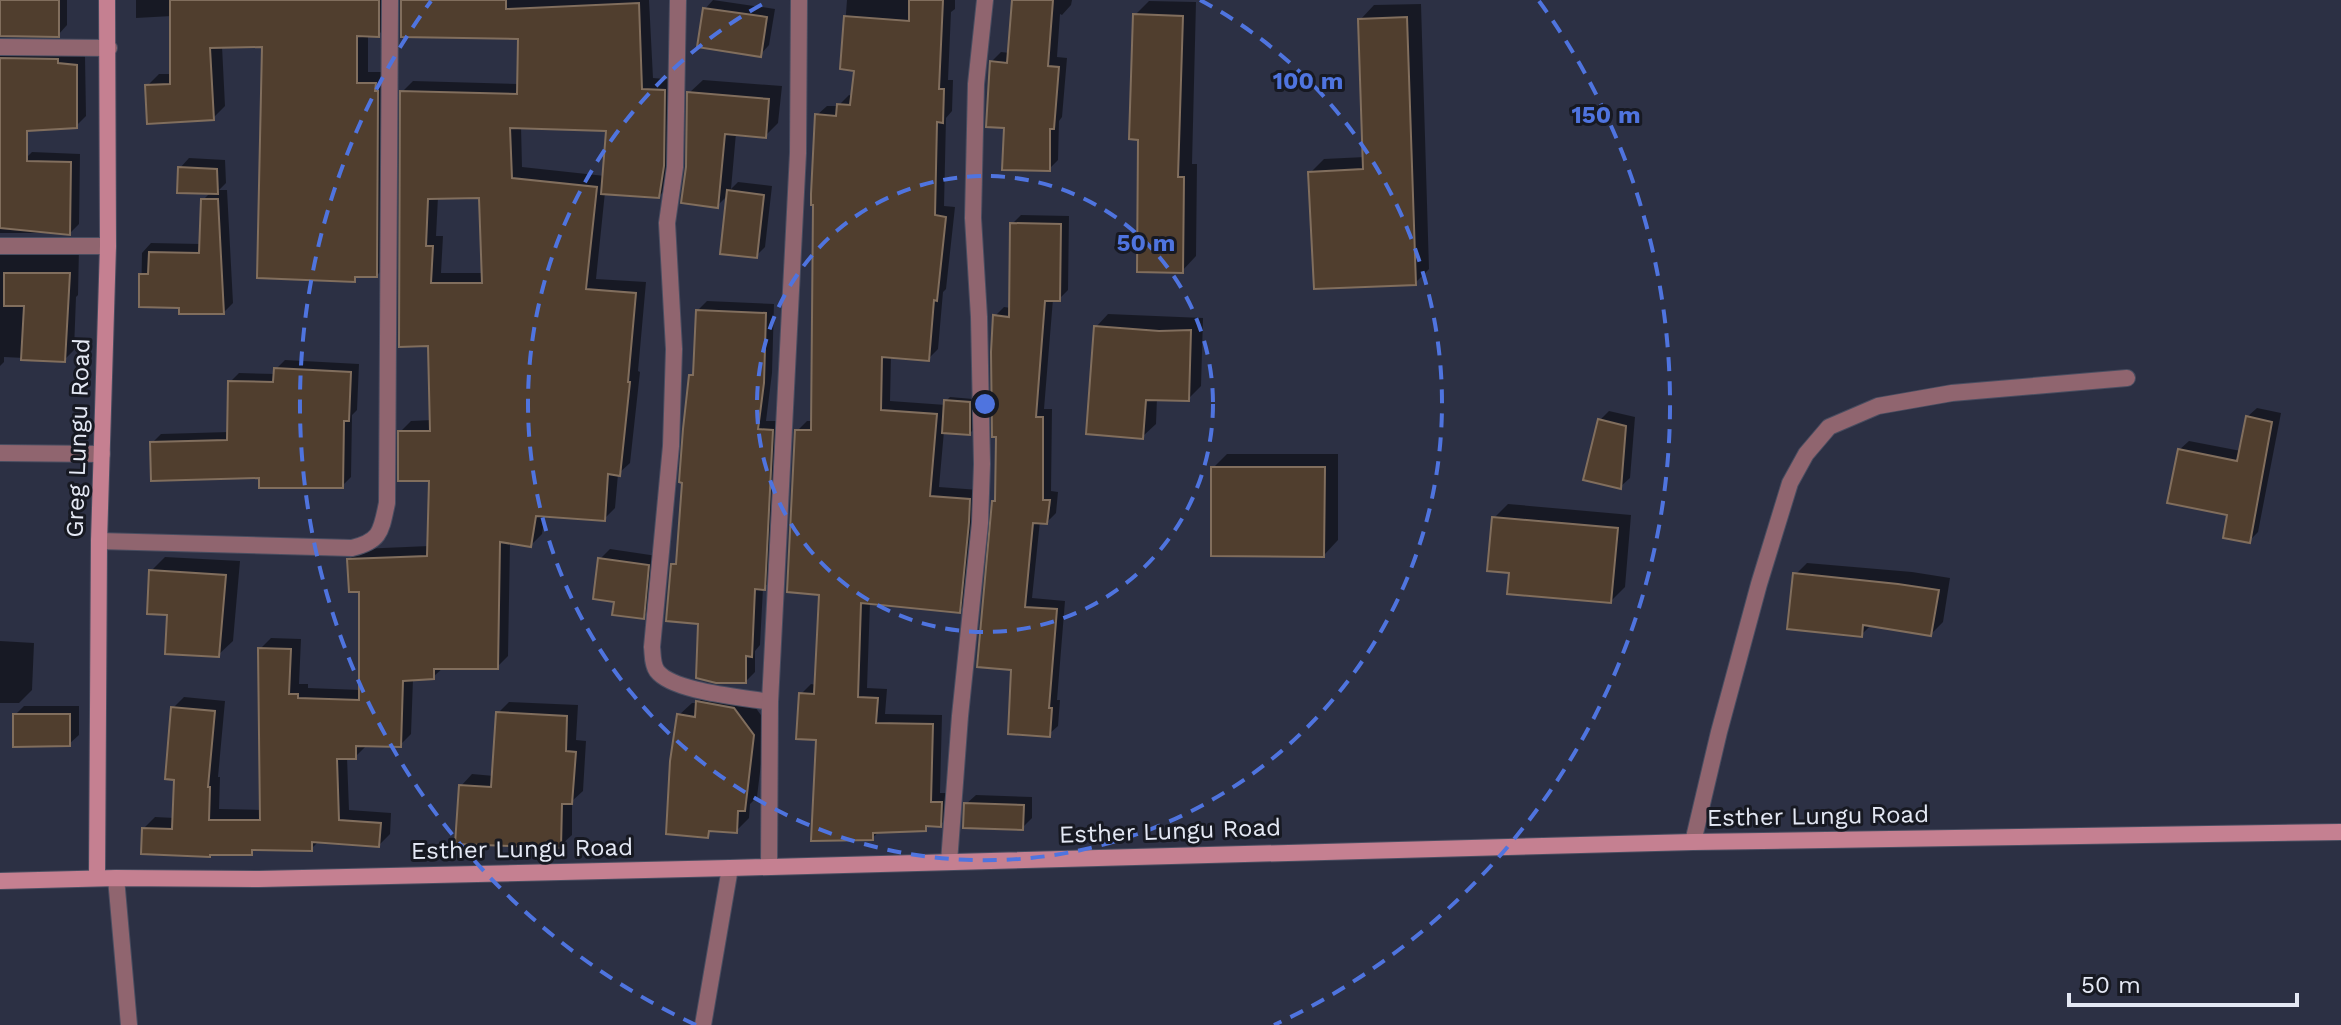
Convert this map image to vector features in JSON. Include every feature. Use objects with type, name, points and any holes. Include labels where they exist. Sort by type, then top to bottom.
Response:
[{"type":"street","name":"Greg Lungu Road","points":[[97,878],[99,541],[108,246],[107,0]]},
{"type":"street","points":[[99,541],[352,548],[369,544],[381,532],[387,503],[390,0]]},
{"type":"street","points":[[678,0],[675,167],[667,223],[674,363],[671,446],[652,647],[654,668],[667,681],[685,687],[770,702]]},
{"type":"street","points":[[769,867],[770,702],[798,153],[799,0]]},
{"type":"street","points":[[949,862],[980,523],[979,332],[973,218],[976,84],[985,0]]},
{"type":"street","points":[[0,47],[109,48]]},
{"type":"street","points":[[0,246],[108,246]]},
{"type":"street","points":[[1693,842],[1719,732],[1790,483],[1806,454],[1829,427],[1878,406],[1952,393],[2127,378]]},
{"type":"street","points":[[0,453],[102,454]]},
{"type":"street","name":"Esther Lungu Road","points":[[0,881],[259,879],[1693,842],[2341,832]]},
{"type":"street","points":[[703,1025],[730,868]]},
{"type":"street","points":[[116,878],[129,1025]]},
{"type":"building","points":[[0,0],[59,0],[59,37],[0,36]]},
{"type":"building","points":[[170,0],[379,0],[379,37],[357,36],[357,83],[376,83],[375,91],[378,91],[377,277],[355,277],[355,282],[257,278],[262,47],[210,48],[214,120],[147,124],[145,85],[170,84]]},
{"type":"building","points":[[401,0],[506,0],[506,9],[639,3],[642,89],[665,90],[664,166],[659,198],[601,194],[606,131],[510,128],[512,178],[597,187],[586,289],[636,293],[620,476],[608,474],[605,521],[536,516],[531,547],[500,542],[498,669],[434,669],[434,679],[403,681],[401,747],[356,746],[356,759],[337,759],[339,820],[381,823],[379,847],[312,842],[312,851],[252,850],[252,855],[210,857],[141,854],[142,828],[172,829],[174,780],[165,779],[171,707],[215,711],[208,787],[209,820],[260,820],[258,648],[291,649],[289,694],[298,694],[298,698],[359,700],[359,592],[349,592],[347,559],[427,556],[429,481],[398,481],[398,431],[430,431],[428,346],[399,347],[400,91],[517,94],[518,39],[401,37]],"holes":[[[479,198],[482,283],[431,283],[433,246],[426,246],[428,199]]]},
{"type":"building","points":[[909,0],[943,0],[939,89],[944,89],[943,123],[937,122],[935,215],[946,217],[929,361],[882,357],[881,410],[937,414],[930,496],[970,499],[969,522],[960,613],[861,603],[858,697],[878,698],[876,723],[933,724],[931,802],[942,802],[941,827],[926,826],[926,831],[873,833],[873,840],[811,841],[816,740],[796,739],[799,693],[814,694],[819,595],[787,592],[795,430],[811,430],[811,194],[815,114],[836,116],[837,104],[850,105],[854,71],[840,69],[844,16],[909,21]]},
{"type":"building","points":[[1012,0],[1053,0],[1048,66],[1059,67],[1054,129],[1050,129],[1050,171],[1002,170],[1004,128],[986,127],[990,61],[1007,63]]},
{"type":"building","points":[[703,8],[767,17],[761,57],[697,47]]},
{"type":"building","points":[[1133,14],[1183,16],[1178,177],[1184,177],[1183,273],[1137,272],[1138,140],[1129,139]]},
{"type":"building","points":[[1407,17],[1416,285],[1314,289],[1308,172],[1363,169],[1358,19]]},
{"type":"building","points":[[0,58],[58,59],[58,63],[77,65],[77,128],[27,131],[27,161],[71,162],[70,235],[0,228]]},
{"type":"building","points":[[687,92],[769,99],[766,138],[725,134],[718,208],[681,203],[686,167]]},
{"type":"building","points":[[178,167],[217,169],[218,194],[177,193]]},
{"type":"building","points":[[727,190],[764,195],[757,258],[720,254]]},
{"type":"building","points":[[201,199],[218,199],[224,314],[179,314],[179,308],[139,307],[139,274],[148,274],[149,252],[199,253]]},
{"type":"building","points":[[1010,223],[1061,224],[1060,301],[1045,301],[1036,417],[1043,417],[1043,500],[1050,500],[1047,524],[1033,523],[1025,607],[1057,609],[1049,708],[1052,708],[1050,737],[1008,734],[1011,670],[977,667],[992,501],[995,501],[993,315],[1009,317]]},
{"type":"building","points":[[4,273],[70,273],[65,362],[21,360],[24,306],[4,306]]},
{"type":"building","points":[[696,310],[766,313],[764,383],[758,429],[773,430],[765,590],[755,589],[752,657],[746,656],[746,683],[716,683],[696,678],[698,624],[666,621],[671,564],[676,564],[683,429],[689,375],[693,375]]},
{"type":"building","points":[[1094,326],[1191,330],[1189,401],[1146,400],[1143,439],[1086,434]]},
{"type":"building","points":[[274,368],[351,372],[349,421],[344,421],[343,488],[259,488],[259,478],[151,481],[150,442],[227,440],[228,381],[273,382]]},
{"type":"building","points":[[944,400],[970,402],[970,435],[942,433]]},
{"type":"building","points":[[2246,416],[2272,422],[2250,543],[2223,538],[2227,515],[2167,503],[2178,449],[2237,461]]},
{"type":"building","points":[[1598,419],[1626,426],[1621,489],[1583,480]]},
{"type":"building","points":[[1211,467],[1325,467],[1324,557],[1211,556]]},
{"type":"building","points":[[1492,517],[1618,528],[1611,603],[1507,594],[1509,573],[1487,571]]},
{"type":"building","points":[[598,558],[649,565],[644,619],[612,615],[614,602],[593,599]]},
{"type":"building","points":[[149,570],[226,575],[219,657],[165,654],[167,615],[147,614]]},
{"type":"building","points":[[1793,573],[1939,590],[1931,636],[1863,625],[1862,637],[1787,629]]},
{"type":"building","points":[[696,701],[734,708],[754,735],[745,811],[738,811],[737,833],[709,831],[708,838],[666,834],[670,761],[677,714],[695,717]]},
{"type":"building","points":[[496,712],[567,716],[566,751],[576,752],[572,804],[562,804],[561,848],[455,844],[459,785],[491,787]]},
{"type":"building","points":[[13,714],[70,714],[70,746],[13,747]]},
{"type":"building","points":[[964,803],[1024,805],[1023,830],[963,828]]}]
